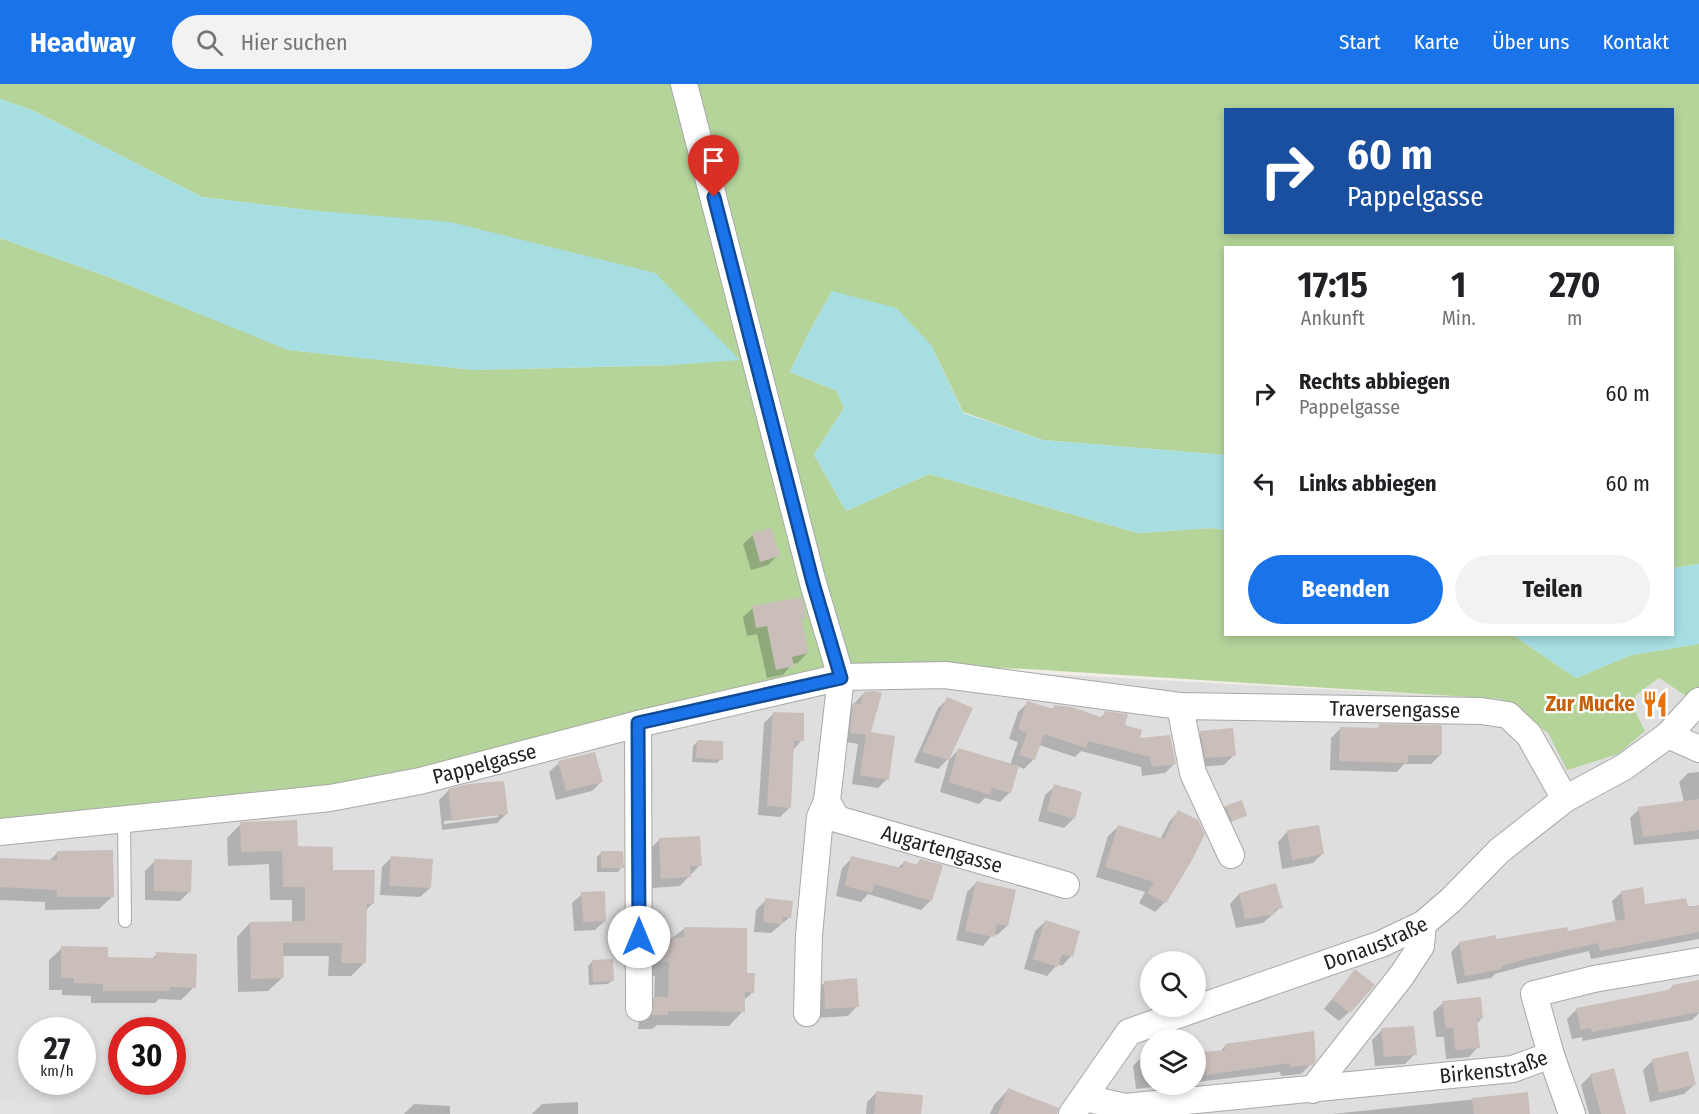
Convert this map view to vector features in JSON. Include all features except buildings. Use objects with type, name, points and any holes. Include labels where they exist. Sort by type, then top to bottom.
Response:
[{"type":"street","points":[[684,84],[813,583],[841,678],[827,801],[819,817],[809,935],[807,1013]]},
{"type":"street","name":"Traversengasse","points":[[841,678],[945,675],[1180,706],[1481,711],[1508,715],[1529,735],[1565,799]]},
{"type":"street","name":"Pappelgasse","points":[[0,832],[330,798],[409,783],[638,723],[841,678]]},
{"type":"street","name":"Donaustraße","points":[[1079,1106],[1129,1032],[1381,944],[1423,924],[1499,851],[1565,799],[1624,767],[1668,735],[1699,701]]},
{"type":"street","points":[[1180,706],[1194,773],[1231,855]]},
{"type":"street","points":[[638,723],[639,1008]]},
{"type":"street","points":[[1668,735],[1699,749]]},
{"type":"street","name":"Augartengasse","points":[[827,801],[837,819],[1066,885]]},
{"type":"street","points":[[1312,1090],[1402,975],[1421,946],[1423,924]]},
{"type":"street","name":"Birkenstraße","points":[[1079,1106],[1125,1110],[1513,1069],[1551,1055],[1534,994],[1594,979],[1699,961]]},
{"type":"street","points":[[1551,1055],[1572,1114]]},
{"type":"lane","points":[[124,820],[125,921]]},
{"type":"shaded area","points":[[851,663],[1501,699],[1548,733],[1633,707],[1636,695],[1659,678],[1689,698],[1699,689],[1699,1114],[0,1114],[0,820],[431,774]]},
{"type":"shaded area","points":[[0,1102],[52,1103],[51,1114],[0,1114]]},
{"type":"green space","points":[[0,84],[1699,84],[1699,564],[1674,568],[1674,246],[1224,246],[1224,455],[1043,440],[963,412],[931,345],[832,291],[790,372],[837,391],[844,408],[814,455],[846,511],[929,474],[1138,533],[1211,528],[1224,530],[1224,636],[1514,636],[1576,678],[1631,655],[1699,644],[1699,689],[1689,698],[1659,678],[1636,695],[1633,707],[1645,731],[1618,754],[1567,770],[1548,733],[1501,699],[1028,669],[851,663],[431,774],[267,799],[107,807],[0,820],[0,238],[114,279],[289,350],[474,370],[674,365],[308,210],[202,197],[32,110],[0,99]]},
{"type":"water","points":[[0,99],[32,110],[202,197],[308,210],[450,222],[655,273],[740,360],[674,365],[474,370],[288,350],[114,279],[0,238]]},
{"type":"water","points":[[832,291],[896,308],[931,345],[963,413],[1043,440],[1224,455],[1224,530],[1211,528],[1138,533],[929,474],[846,511],[814,455],[844,408],[837,391],[790,372]]},
{"type":"water","points":[[1699,564],[1699,644],[1631,655],[1576,678],[1514,636],[1674,636],[1674,568]]},
{"type":"place","name":"Zur Mucke","points":[[1655,704]]},
{"type":"route","points":[[639,937],[638,723],[841,678],[813,583],[714,197]]}]
